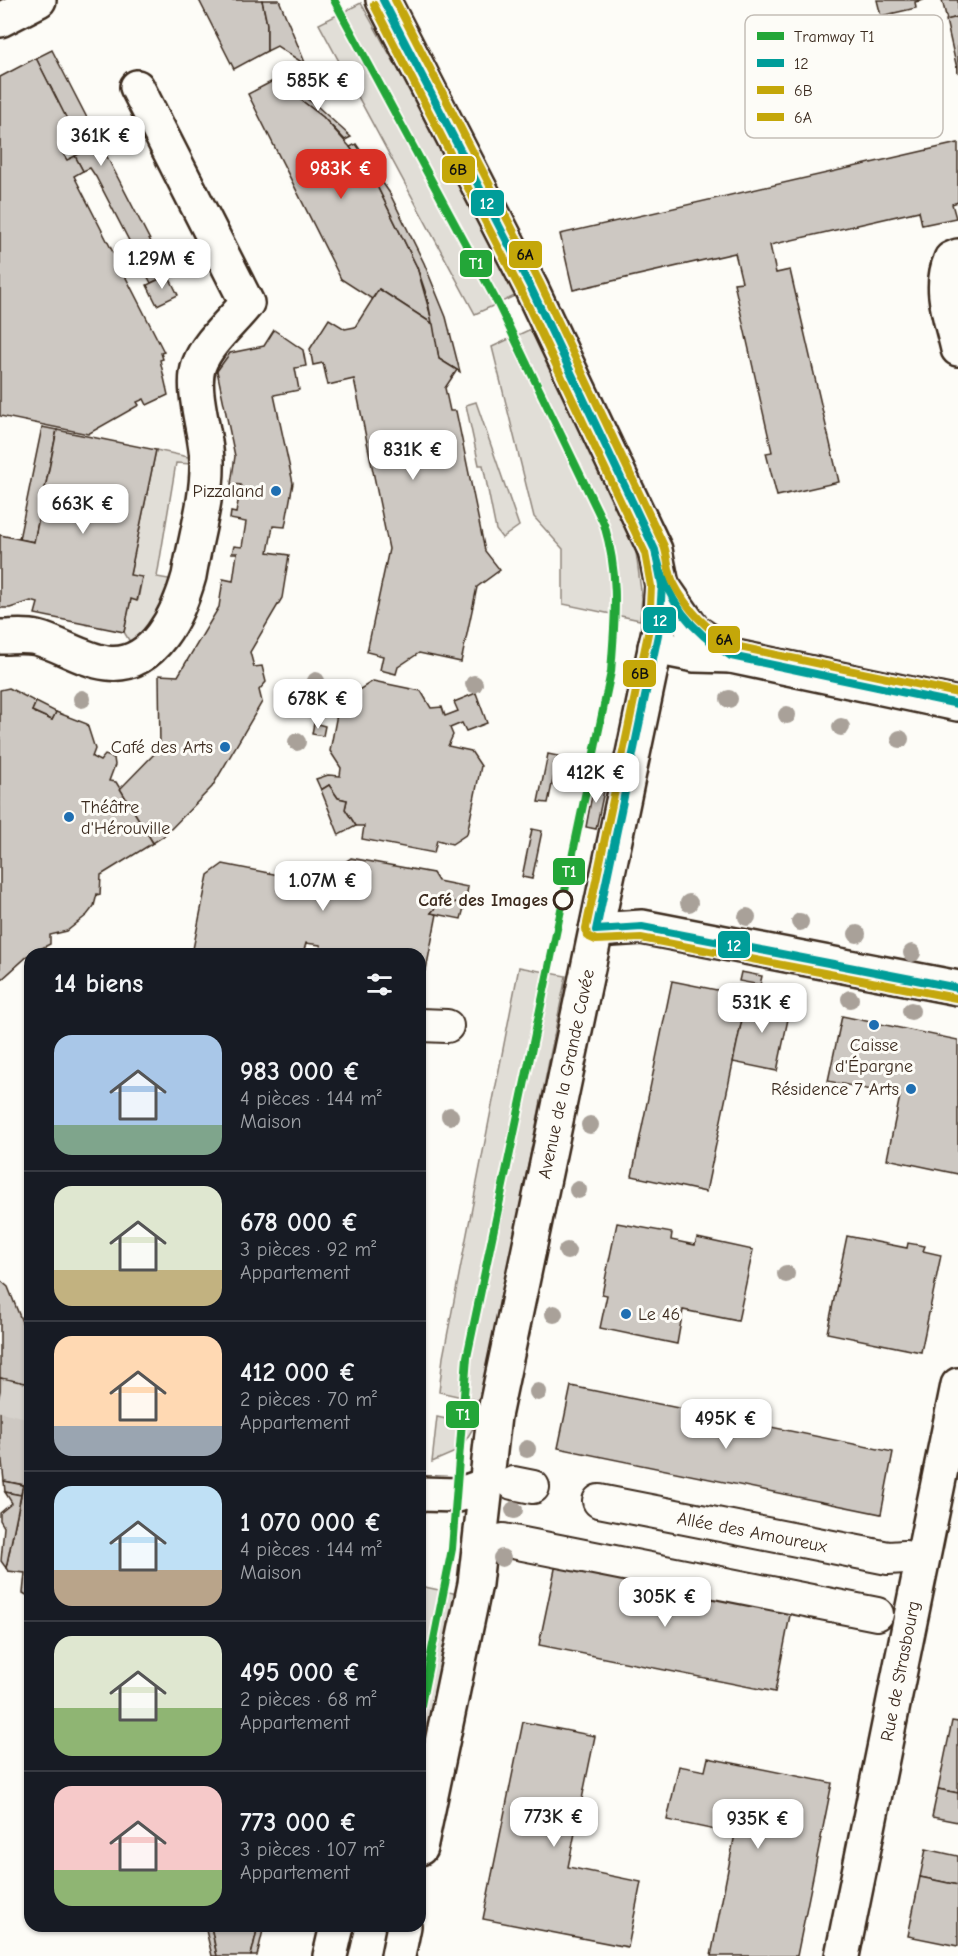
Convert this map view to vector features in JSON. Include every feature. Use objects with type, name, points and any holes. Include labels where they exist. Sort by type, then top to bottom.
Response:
[{"type":"street","points":[[0,20],[39,0]]},
{"type":"street","name":"Avenue de la Grande Cavée","points":[[383,0],[531,288],[656,550],[662,585],[655,647],[494,1416],[510,1485],[475,1584],[426,1819]]},
{"type":"street","points":[[0,637],[35,637],[105,663],[128,662],[147,652],[166,629],[185,591],[189,576],[207,474],[207,445],[197,386],[197,371],[203,356],[247,303],[137,87]]},
{"type":"street","points":[[958,256],[951,259],[944,276],[946,297],[958,349]]},
{"type":"street","points":[[662,585],[694,631],[731,656]]},
{"type":"street","points":[[655,647],[695,655],[731,656],[958,704]]},
{"type":"street","points":[[596,930],[642,927],[958,988]]},
{"type":"street","name":"Rue de Strasbourg","points":[[842,1956],[958,1385]]},
{"type":"street","points":[[426,1494],[458,1495],[510,1485]]},
{"type":"street","name":"Allée des Amoureux","points":[[599,1501],[888,1558],[905,1557]]},
{"type":"street","points":[[503,1540],[877,1614]]},
{"type":"street","points":[[330,1956],[336,1932]]},
{"type":"street","points":[[398,1956],[403,1932]]},
{"type":"shaded area","points":[[361,3],[464,188],[517,295],[475,314],[319,24]]},
{"type":"shaded area","points":[[533,328],[635,545],[642,598],[640,620],[563,604],[563,549],[534,517],[492,347]]},
{"type":"shaded area","points":[[476,402],[519,526],[502,538],[496,530],[483,465],[479,465],[466,405]]},
{"type":"shaded area","points":[[156,450],[193,458],[192,464],[176,463],[157,577],[174,580],[152,623],[130,642],[124,632],[131,599],[138,600],[142,578],[130,575]]},
{"type":"shaded area","points":[[519,967],[566,976],[481,1401],[439,1392],[443,1357]]},
{"type":"shaded area","points":[[437,1417],[475,1425],[460,1450],[432,1462]]},
{"type":"shaded area","points":[[426,1587],[463,1595],[426,1776]]},
{"type":"building","points":[[199,0],[262,0],[267,24],[267,51],[234,69]]},
{"type":"building","points":[[262,0],[279,0],[306,65],[277,46],[267,51],[267,24]]},
{"type":"building","points":[[877,0],[924,0],[915,2],[916,8],[881,15]]},
{"type":"building","points":[[942,0],[958,0],[958,17],[947,20]]},
{"type":"building","points":[[958,17],[958,73],[946,20]]},
{"type":"building","points":[[52,50],[168,275],[151,283],[96,177],[90,168],[83,171],[75,156],[83,152],[36,58]]},
{"type":"building","points":[[36,58],[79,143],[62,152],[67,160],[75,156],[83,171],[74,176],[164,352],[161,353],[163,359],[160,360],[168,395],[147,405],[144,399],[137,402],[139,405],[88,434],[0,416],[0,77]]},
{"type":"building","points":[[277,79],[317,106],[351,137],[345,140],[323,117],[275,80]]},
{"type":"building","points":[[275,80],[323,117],[350,147],[376,184],[417,267],[433,324],[379,289],[372,299],[341,279],[248,94]]},
{"type":"building","points":[[958,143],[958,202],[952,204],[956,218],[922,225],[919,211],[770,245],[776,273],[790,270],[839,482],[777,496],[766,453],[772,452],[734,283],[742,282],[735,253],[573,290],[560,234]]},
{"type":"building","points":[[356,144],[389,192],[424,263],[446,317],[460,372],[439,359],[427,297],[417,267],[376,184],[350,147]]},
{"type":"building","points":[[168,275],[178,295],[157,305],[147,285]]},
{"type":"building","points":[[379,289],[433,324],[439,359],[457,370],[445,388],[450,411],[456,411],[485,551],[500,570],[477,587],[461,662],[419,653],[398,667],[396,674],[380,670],[383,656],[367,652],[389,549],[354,379],[328,385],[323,363],[313,365],[310,349],[329,319],[345,329],[355,327]]},
{"type":"building","points":[[274,330],[303,350],[306,366],[295,368],[299,390],[274,395],[293,483],[285,527],[273,526],[268,552],[289,555],[282,598],[250,652],[254,667],[262,666],[266,682],[259,690],[262,702],[212,787],[164,836],[153,843],[120,789],[160,748],[159,675],[178,676],[219,607],[223,579],[233,581],[237,553],[232,553],[234,546],[242,547],[246,522],[230,519],[231,512],[236,513],[241,485],[231,484],[235,456],[217,371],[230,353],[264,346]]},
{"type":"building","points":[[42,427],[57,430],[34,542],[19,539]]},
{"type":"building","points":[[57,430],[156,450],[130,575],[142,577],[137,601],[131,599],[124,632],[35,614],[38,603],[31,601],[10,608],[0,608],[0,535],[34,542]]},
{"type":"building","name":"Café des Images","points":[[373,681],[421,691],[431,708],[442,707],[445,716],[458,711],[454,702],[476,693],[487,723],[466,731],[462,723],[450,728],[453,735],[448,746],[471,751],[481,766],[467,834],[452,844],[437,840],[434,853],[362,839],[364,826],[356,826],[345,809],[347,800],[338,798],[329,785],[321,790],[316,779],[328,775],[340,776],[341,768],[330,751],[337,714],[353,713],[355,704],[349,696]]},
{"type":"building","name":"Théâtre d'Hérouville","points":[[9,688],[36,702],[32,711],[52,720],[56,712],[87,724],[95,749],[92,757],[100,761],[105,755],[114,758],[115,765],[109,781],[116,782],[153,843],[101,875],[100,895],[97,894],[94,906],[87,915],[67,931],[50,935],[50,944],[42,948],[24,948],[24,959],[0,981],[0,690]]},
{"type":"building","points":[[36,702],[56,712],[52,720],[32,711]]},
{"type":"building","points":[[314,723],[325,726],[323,736],[312,734]]},
{"type":"building","points":[[548,754],[558,756],[548,803],[538,802]]},
{"type":"building","points":[[595,779],[606,781],[596,829],[586,827]]},
{"type":"building","points":[[329,785],[338,798],[347,800],[345,809],[356,826],[339,835],[321,790]]},
{"type":"building","points":[[532,829],[542,831],[532,879],[522,877]]},
{"type":"building","points":[[351,858],[433,873],[438,881],[468,887],[465,904],[442,900],[431,913],[437,914],[426,970],[426,948],[321,948],[320,945],[306,943],[305,948],[193,948],[208,875],[223,864],[304,880],[310,889],[331,893],[336,868]]},
{"type":"building","points":[[442,900],[465,904],[461,919],[431,913]]},
{"type":"building","points":[[741,972],[762,976],[760,985],[739,981]]},
{"type":"building","points":[[672,981],[747,996],[706,1192],[632,1176]]},
{"type":"building","points":[[747,996],[791,1005],[777,1071],[733,1062]]},
{"type":"building","name":"Résidence 7 Arts","points":[[842,1016],[958,1040],[958,1174],[887,1159],[900,1096],[828,1081]]},
{"type":"building","points":[[617,1223],[672,1233],[671,1240],[695,1245],[697,1238],[753,1250],[738,1321],[683,1310],[677,1344],[600,1328],[607,1295],[602,1294]]},
{"type":"building","points":[[847,1236],[907,1248],[908,1243],[925,1246],[923,1251],[941,1255],[921,1352],[827,1333]]},
{"type":"building","points":[[0,1280],[8,1287],[24,1327],[24,1383],[0,1378]]},
{"type":"building","points":[[0,1378],[24,1383],[24,1485],[4,1481],[0,1442]]},
{"type":"building","points":[[571,1386],[893,1452],[881,1514],[558,1448]]},
{"type":"building","points":[[4,1481],[23,1485],[21,1495],[5,1492]]},
{"type":"building","points":[[24,1485],[24,1573],[8,1571],[6,1568]]},
{"type":"building","points":[[5,1492],[21,1495],[6,1568],[1,1561],[4,1527],[0,1520],[0,1513],[12,1503]]},
{"type":"building","points":[[556,1564],[791,1610],[775,1692],[539,1645]]},
{"type":"building","points":[[952,1721],[958,1722],[958,1793],[938,1789]]},
{"type":"building","points":[[523,1722],[595,1736],[568,1867],[641,1882],[628,1947],[483,1919]]},
{"type":"building","points":[[708,1758],[832,1783],[797,1956],[711,1956],[735,1834],[667,1820],[679,1766],[705,1771]]},
{"type":"building","points":[[938,1789],[958,1793],[958,1822],[932,1817]]},
{"type":"building","points":[[926,1849],[958,1856],[958,1885],[920,1877]]},
{"type":"building","points":[[920,1877],[958,1885],[958,1946],[908,1936]]},
{"type":"building","points":[[206,1932],[212,1932],[217,1956],[212,1956]]},
{"type":"building","points":[[212,1932],[257,1932],[251,1956],[217,1956]]},
{"type":"building","points":[[257,1932],[263,1932],[257,1956],[251,1956]]},
{"type":"tunnel","points":[[0,1395],[24,1401]]},
{"type":"tram line","name":"T1","points":[[334,0],[498,304],[604,524],[612,562],[615,598],[611,672],[467,1357],[452,1549],[426,1680]]},
{"type":"transit line","name":"12","points":[[383,0],[531,288],[655,550],[662,585],[659,630],[596,930],[642,927],[958,988]]},
{"type":"transit line","name":"6A","points":[[395,0],[540,283],[664,546],[673,582],[692,611],[707,627],[735,646],[958,693]]},
{"type":"transit line","name":"6B","points":[[374,5],[522,293],[645,553],[651,586],[649,629],[586,928],[587,936],[596,940],[641,938],[956,998]]},
{"type":"transit line","name":"12","points":[[656,555],[674,601],[704,636],[731,656],[958,704]]},
{"type":"place","name":"Pizzaland","points":[[276,491]]},
{"type":"place","name":"Café des Arts","points":[[225,747]]},
{"type":"place","name":"Théâtre d'Hérouville","points":[[69,817]]},
{"type":"place","name":"Café des Images","points":[[563,900]]},
{"type":"place","name":"Caisse d'Épargne","points":[[874,1025]]},
{"type":"place","name":"Résidence 7 Arts","points":[[911,1089]]},
{"type":"place","name":"Le 46","points":[[626,1314]]}]
